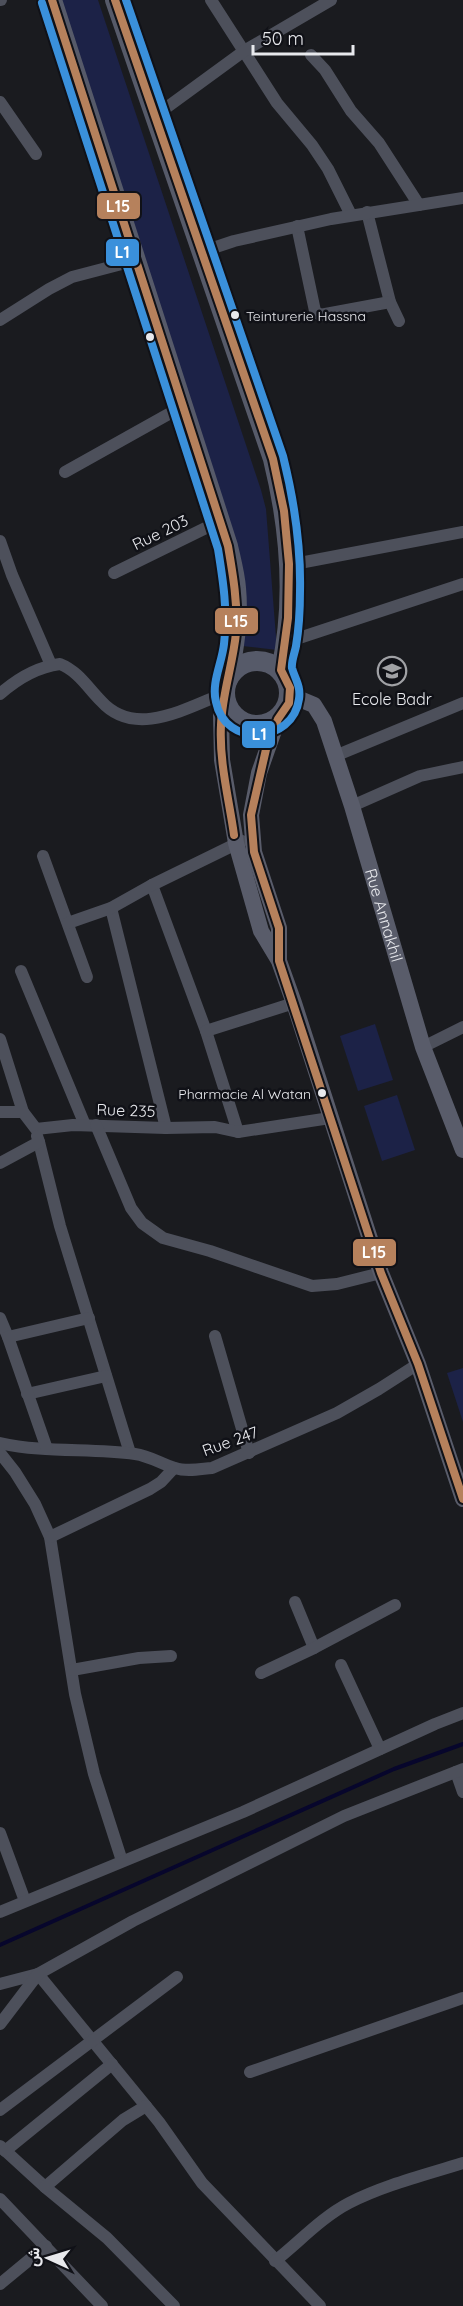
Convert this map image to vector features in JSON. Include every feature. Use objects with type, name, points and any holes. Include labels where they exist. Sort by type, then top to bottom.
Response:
[{"type":"main road","points":[[52,0],[222,520],[236,589],[235,645],[221,716],[222,760],[236,843],[261,931],[279,961],[294,1002],[381,1273],[418,1364],[463,1499]]},
{"type":"main road","points":[[115,0],[273,459],[286,522],[289,565],[287,642],[281,670]]},
{"type":"main road","points":[[278,718],[268,724],[257,726],[246,724],[236,718],[229,709],[226,690],[240,666],[248,662],[266,661],[281,670],[288,682],[290,695],[289,703],[278,718],[259,773],[252,803],[252,838],[258,868],[267,887],[279,928],[279,961]]},
{"type":"main road","name":"Rue Annakhil","points":[[290,695],[308,701],[320,712],[352,806],[423,1047],[463,1150]]},
{"type":"street","points":[[211,0],[277,103],[323,161],[351,215]]},
{"type":"street","points":[[155,116],[244,51],[331,0]]},
{"type":"street","points":[[311,55],[325,70],[351,111],[379,143],[419,205]]},
{"type":"street","points":[[0,102],[36,154]]},
{"type":"street","points":[[201,252],[297,226],[367,212],[463,198]]},
{"type":"street","points":[[367,212],[390,302],[399,321]]},
{"type":"street","points":[[297,226],[315,310],[320,315],[390,302]]},
{"type":"street","points":[[0,320],[72,277],[137,260]]},
{"type":"street","points":[[65,472],[183,406]]},
{"type":"street","name":"Rue 203","points":[[114,573],[222,520]]},
{"type":"street","points":[[289,565],[463,532]]},
{"type":"street","points":[[0,541],[12,575],[51,665]]},
{"type":"street","points":[[287,642],[463,584]]},
{"type":"street","points":[[0,694],[29,673],[60,664],[68,667],[77,675],[104,705],[117,715],[129,719],[154,720],[226,690]]},
{"type":"street","points":[[335,756],[463,703]]},
{"type":"street","points":[[352,806],[420,776],[463,767]]},
{"type":"street","points":[[68,923],[111,908],[236,843],[252,838]]},
{"type":"street","points":[[43,856],[87,977]]},
{"type":"street","points":[[152,885],[206,1032],[238,1132]]},
{"type":"street","points":[[111,908],[166,1128]]},
{"type":"street","points":[[21,971],[131,1209],[142,1223],[163,1238],[210,1251],[312,1286],[337,1284],[381,1273]]},
{"type":"street","points":[[206,1032],[294,1002]]},
{"type":"street","points":[[423,1047],[463,1029]]},
{"type":"street","points":[[0,1040],[23,1112],[36,1129],[60,1226],[130,1453]]},
{"type":"street","points":[[0,1112],[23,1112]]},
{"type":"street","name":"Rue 235","points":[[36,1129],[91,1125],[166,1128],[215,1126],[238,1132],[330,1118]]},
{"type":"street","points":[[0,1163],[39,1142]]},
{"type":"street","points":[[0,1318],[47,1449]]},
{"type":"street","points":[[8,1337],[89,1318]]},
{"type":"street","points":[[215,1336],[249,1453]]},
{"type":"street","name":"Rue 247","points":[[0,1443],[47,1449],[130,1453],[156,1459],[174,1468],[190,1470],[212,1468],[337,1413],[418,1364]]},
{"type":"street","points":[[27,1394],[106,1376]]},
{"type":"street","points":[[0,1453],[35,1504],[50,1538],[75,1694],[94,1774],[122,1860]]},
{"type":"street","points":[[50,1538],[150,1489],[161,1482],[174,1468]]},
{"type":"street","points":[[295,1602],[314,1648]]},
{"type":"street","points":[[261,1673],[314,1648],[394,1605]]},
{"type":"street","points":[[72,1670],[139,1658],[171,1656]]},
{"type":"street","points":[[341,1665],[381,1749]]},
{"type":"street","points":[[0,1912],[243,1812],[463,1713]]},
{"type":"street","points":[[0,1984],[38,1974],[133,1921],[344,1816],[459,1771],[463,1792]]},
{"type":"street","points":[[0,1833],[25,1901]]},
{"type":"street","points":[[0,2024],[38,1974]]},
{"type":"street","points":[[38,1974],[146,2106],[202,2183],[320,2306]]},
{"type":"street","points":[[0,2110],[177,1977]]},
{"type":"street","points":[[250,2072],[463,1998]]},
{"type":"street","points":[[112,2064],[2,2148],[107,2238],[174,2306]]},
{"type":"street","points":[[45,2187],[123,2120],[146,2106]]},
{"type":"street","points":[[276,2261],[337,2210],[349,2203],[463,2163]]},
{"type":"street","points":[[1,2202],[102,2306]]},
{"type":"street","points":[[0,2284],[46,2246]]},
{"type":"shaded area","points":[[57,0],[98,0],[261,490],[266,509],[277,650],[242,646],[242,595]]},
{"type":"shaded area","points":[[375,1024],[393,1080],[358,1091],[340,1036]]},
{"type":"shaded area","points":[[397,1095],[415,1150],[382,1161],[364,1106]]},
{"type":"shaded area","points":[[463,1368],[463,1422],[447,1373]]},
{"type":"waterway","points":[[0,1945],[394,1769],[463,1744]]},
{"type":"transit line","name":"L15","points":[[52,0],[228,546],[235,590],[236,633],[223,702],[221,739],[234,835]]},
{"type":"transit line","name":"L15","points":[[115,0],[273,459],[284,511],[289,564],[288,618],[281,670],[290,688],[289,703],[278,719],[267,745],[251,815],[254,852],[279,928],[279,961],[381,1273],[418,1364],[463,1499]]},
{"type":"transit line","name":"L1","points":[[42,3],[218,549],[223,584],[225,632],[215,688],[216,702],[222,717],[232,727],[245,733],[259,735],[272,732],[285,725],[294,714],[299,699],[292,666],[298,632],[299,557],[290,489],[283,456],[126,0]]},
{"type":"place","name":"Teinturerie Hassna","points":[[235,315]]},
{"type":"place","name":"Ecole Badr","points":[[392,671]]},
{"type":"place","name":"Pharmacie Al Watan","points":[[322,1093]]}]
